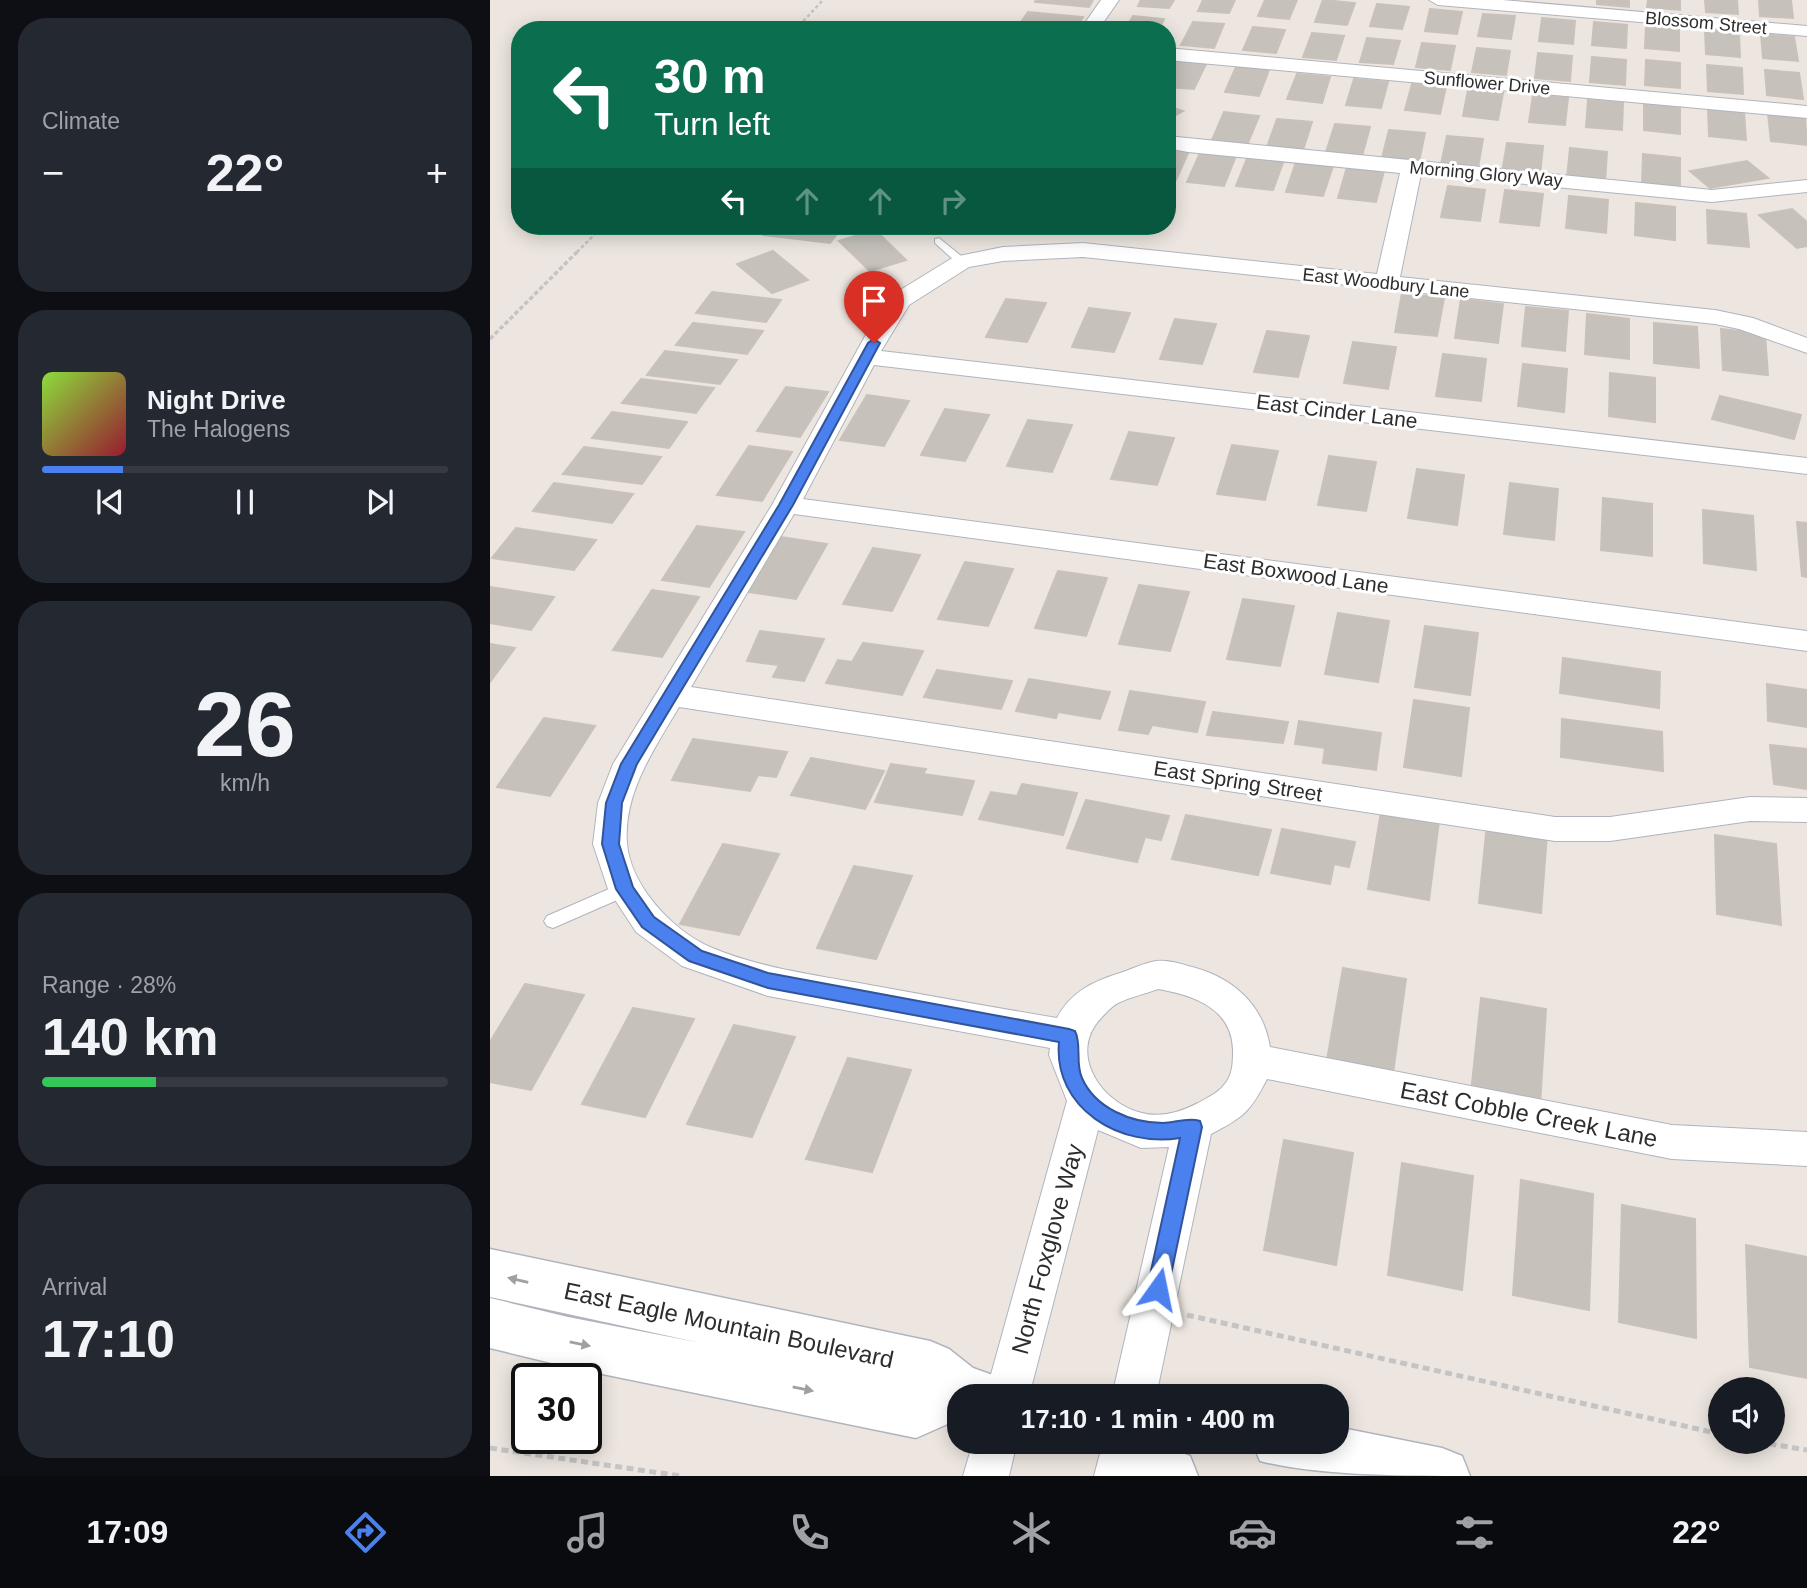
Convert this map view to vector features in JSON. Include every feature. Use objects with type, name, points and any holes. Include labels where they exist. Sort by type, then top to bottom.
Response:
[{"type":"street","points":[[1095,21],[1110,0]]},
{"type":"street","name":"Blossom Street","points":[[1438,0],[1807,32]]},
{"type":"street","name":"Sunflower Drive","points":[[1176,55],[1807,112]]},
{"type":"street","name":"Morning Glory Way","points":[[1176,144],[1712,196],[1806,187]]},
{"type":"street","points":[[1387,283],[1412,167]]},
{"type":"street","name":"East Woodbury Lane","points":[[962,262],[1003,254],[1083,250],[1714,317],[1745,323],[1807,346]]},
{"type":"street","points":[[962,262],[900,300],[786,505],[629,764],[614,803],[610,844],[625,889],[648,922],[695,956],[768,981],[1069,1037]]},
{"type":"street","name":"East Cinder Lane","points":[[867,357],[1807,466]]},
{"type":"street","name":"East Boxwood Lane","points":[[786,505],[1807,641]]},
{"type":"street","name":"East Spring Street","points":[[671,695],[1555,829],[1610,829],[1750,809],[1807,810]]},
{"type":"street","points":[[1158,975],[1188,979],[1215,991],[1237,1009],[1250,1033],[1253,1060],[1248,1081],[1235,1100],[1216,1116],[1193,1127],[1164,1132],[1134,1129],[1108,1118],[1086,1101],[1073,1081],[1067,1059],[1069,1037],[1080,1012],[1101,993],[1127,980],[1158,975]]},
{"type":"street","name":"East Cobble Creek Lane","points":[[1253,1060],[1672,1142],[1807,1149]]},
{"type":"street","name":"North Foxglove Way","points":[[986,1384],[1086,1101]]},
{"type":"street","points":[[1138,1384],[1193,1127]]},
{"type":"street","name":"East Eagle Mountain Boulevard","points":[[490,1273],[930,1367],[962,1384]]},
{"type":"street","name":"East Eagle Mountain Boulevard","points":[[490,1323],[568,1342],[916,1411],[947,1403]]},
{"type":"street","points":[[986,1476],[992,1454]]},
{"type":"street","points":[[1117,1476],[1122,1454]]},
{"type":"street","points":[[1143,1454],[1155,1473],[1170,1476]]},
{"type":"street","points":[[1337,1454],[1442,1476]]},
{"type":"lane","points":[[939,241],[962,262]]},
{"type":"lane","points":[[553,920],[625,889]]},
{"type":"path","points":[[804,21],[824,0]]},
{"type":"path","points":[[490,340],[594,235]]},
{"type":"path","points":[[1187,1315],[1708,1431]]},
{"type":"path","points":[[1785,1446],[1807,1450]]},
{"type":"path","points":[[490,1448],[681,1476]]},
{"type":"building","points":[[1093,0],[1089,7],[1035,2]]},
{"type":"building","points":[[1141,0],[1174,0],[1169,8],[1138,6]]},
{"type":"building","points":[[1203,0],[1235,0],[1229,13],[1198,11]]},
{"type":"building","points":[[1265,0],[1297,0],[1289,19],[1258,16]]},
{"type":"building","points":[[1323,0],[1355,3],[1347,25],[1315,22]]},
{"type":"building","points":[[1597,0],[1629,0],[1629,7],[1597,4]]},
{"type":"building","points":[[1648,0],[1680,0],[1680,10],[1647,7]]},
{"type":"building","points":[[1705,0],[1737,0],[1738,14],[1706,12]]},
{"type":"building","points":[[1759,0],[1791,0],[1793,18],[1760,16]]},
{"type":"building","points":[[1377,4],[1409,7],[1402,29],[1370,26]]},
{"type":"building","points":[[1430,9],[1462,12],[1457,34],[1425,31]]},
{"type":"building","points":[[1028,12],[1083,17],[1081,21],[1022,21]]},
{"type":"building","points":[[1483,14],[1515,16],[1511,39],[1478,36]]},
{"type":"building","points":[[1133,16],[1164,19],[1163,21],[1130,21]]},
{"type":"building","points":[[1542,18],[1575,21],[1573,44],[1539,41]]},
{"type":"building","points":[[1193,22],[1224,24],[1214,48],[1181,45]]},
{"type":"building","points":[[1594,22],[1627,25],[1626,48],[1592,45]]},
{"type":"building","points":[[1646,25],[1679,28],[1679,51],[1645,48]]},
{"type":"building","points":[[1253,27],[1285,30],[1276,53],[1243,50]]},
{"type":"building","points":[[1705,30],[1739,33],[1740,57],[1706,54]]},
{"type":"building","points":[[1312,33],[1344,36],[1336,60],[1303,57]]},
{"type":"building","points":[[1761,34],[1794,37],[1798,61],[1763,58]]},
{"type":"building","points":[[1367,38],[1400,41],[1393,64],[1360,62]]},
{"type":"building","points":[[1422,43],[1455,46],[1450,70],[1416,67]]},
{"type":"building","points":[[1477,48],[1510,51],[1506,75],[1472,72]]},
{"type":"building","points":[[1538,53],[1572,56],[1570,81],[1535,78]]},
{"type":"building","points":[[1592,57],[1626,60],[1625,85],[1590,82]]},
{"type":"building","points":[[1646,60],[1680,63],[1680,88],[1645,85]]},
{"type":"building","points":[[1176,61],[1206,64],[1194,89],[1176,88]]},
{"type":"building","points":[[1707,65],[1742,68],[1743,94],[1708,91]]},
{"type":"building","points":[[1236,67],[1269,70],[1259,96],[1225,92]]},
{"type":"building","points":[[1765,70],[1799,73],[1803,99],[1767,95]]},
{"type":"building","points":[[1297,74],[1330,77],[1322,103],[1287,99]]},
{"type":"building","points":[[1354,79],[1388,82],[1381,108],[1346,105]]},
{"type":"building","points":[[1412,84],[1446,87],[1440,114],[1405,110]]},
{"type":"building","points":[[1468,90],[1503,93],[1498,120],[1463,116]]},
{"type":"building","points":[[1533,95],[1568,98],[1565,125],[1529,122]]},
{"type":"building","points":[[1588,100],[1623,103],[1622,130],[1586,127]]},
{"type":"building","points":[[1644,103],[1680,106],[1680,134],[1644,130]]},
{"type":"building","points":[[1708,109],[1744,112],[1746,140],[1709,136]]},
{"type":"building","points":[[1224,112],[1259,116],[1248,143],[1212,140]]},
{"type":"building","points":[[1768,114],[1805,117],[1807,145],[1771,141]]},
{"type":"building","points":[[1277,119],[1312,122],[1303,150],[1267,147]]},
{"type":"building","points":[[1335,124],[1370,127],[1362,156],[1326,152]]},
{"type":"building","points":[[1389,130],[1425,133],[1419,162],[1382,158]]},
{"type":"building","points":[[1447,136],[1483,139],[1478,168],[1441,164]]},
{"type":"building","points":[[1507,143],[1543,146],[1540,176],[1502,172]]},
{"type":"building","points":[[1570,148],[1607,152],[1605,182],[1567,178]]},
{"type":"building","points":[[1176,149],[1189,151],[1176,180]]},
{"type":"building","points":[[1200,153],[1236,156],[1224,186],[1187,182]]},
{"type":"building","points":[[1643,154],[1680,158],[1680,188],[1642,184]]},
{"type":"building","points":[[1248,156],[1284,160],[1273,190],[1236,186]]},
{"type":"building","points":[[1747,161],[1768,178],[1710,188],[1690,171]]},
{"type":"building","points":[[1296,162],[1333,166],[1323,196],[1286,192]]},
{"type":"building","points":[[1347,167],[1384,171],[1376,202],[1338,198]]},
{"type":"building","points":[[1448,186],[1485,190],[1480,221],[1441,217]]},
{"type":"building","points":[[1505,190],[1543,194],[1539,226],[1500,222]]},
{"type":"building","points":[[1569,196],[1608,200],[1606,233],[1566,228]]},
{"type":"building","points":[[1636,203],[1675,207],[1675,240],[1635,235]]},
{"type":"building","points":[[1792,209],[1807,222],[1807,246],[1797,248],[1759,215]]},
{"type":"building","points":[[1707,210],[1746,214],[1749,247],[1708,243]]},
{"type":"building","points":[[764,235],[836,235],[830,243]]},
{"type":"building","points":[[859,235],[880,235],[906,260],[870,271],[839,241]]},
{"type":"building","points":[[773,251],[808,280],[772,293],[737,264]]},
{"type":"building","points":[[712,292],[781,300],[766,322],[696,313]]},
{"type":"building","points":[[1402,293],[1444,298],[1437,336],[1395,332]]},
{"type":"building","points":[[1006,299],[1046,303],[1027,342],[986,337]]},
{"type":"building","points":[[1461,299],[1503,304],[1498,343],[1455,338]]},
{"type":"building","points":[[1526,307],[1568,311],[1565,351],[1522,346]]},
{"type":"building","points":[[1089,308],[1130,313],[1114,352],[1072,347]]},
{"type":"building","points":[[1587,314],[1629,319],[1629,359],[1585,354]]},
{"type":"building","points":[[1175,319],[1216,324],[1202,364],[1160,359]]},
{"type":"building","points":[[693,323],[763,331],[747,354],[676,345]]},
{"type":"building","points":[[1654,323],[1697,327],[1699,368],[1654,363]]},
{"type":"building","points":[[1721,329],[1765,334],[1768,375],[1723,370]]},
{"type":"building","points":[[1267,331],[1309,336],[1298,377],[1254,372]]},
{"type":"building","points":[[1353,342],[1396,347],[1388,389],[1344,383]]},
{"type":"building","points":[[665,351],[737,360],[720,384],[647,375]]},
{"type":"building","points":[[1443,354],[1486,359],[1481,401],[1436,396]]},
{"type":"building","points":[[1523,364],[1567,369],[1564,412],[1518,406]]},
{"type":"building","points":[[1610,373],[1655,378],[1655,422],[1609,416]]},
{"type":"building","points":[[641,379],[714,388],[696,413],[622,403]]},
{"type":"building","points":[[786,387],[828,392],[800,437],[757,431]]},
{"type":"building","points":[[867,395],[909,401],[884,446],[840,440]]},
{"type":"building","points":[[1720,396],[1801,415],[1794,439],[1712,419]]},
{"type":"building","points":[[945,409],[989,415],[965,461],[921,455]]},
{"type":"building","points":[[612,412],[687,422],[669,448],[592,438]]},
{"type":"building","points":[[1028,420],[1072,425],[1052,472],[1007,466]]},
{"type":"building","points":[[1129,432],[1174,438],[1157,485],[1111,479]]},
{"type":"building","points":[[1232,445],[1278,451],[1265,500],[1217,494]]},
{"type":"building","points":[[749,446],[792,452],[762,501],[717,495]]},
{"type":"building","points":[[584,447],[661,457],[642,484],[563,474]]},
{"type":"building","points":[[1329,456],[1376,462],[1366,511],[1318,505]]},
{"type":"building","points":[[1417,469],[1464,475],[1457,525],[1408,518]]},
{"type":"building","points":[[554,483],[633,494],[612,523],[533,511]]},
{"type":"building","points":[[1510,483],[1558,489],[1554,540],[1504,534]]},
{"type":"building","points":[[1603,498],[1652,504],[1652,556],[1601,550]]},
{"type":"building","points":[[1703,510],[1753,516],[1756,570],[1704,563]]},
{"type":"building","points":[[1797,522],[1807,523],[1807,577],[1802,576]]},
{"type":"building","points":[[697,526],[744,532],[709,587],[662,580]]},
{"type":"building","points":[[516,528],[596,540],[574,570],[492,558]]},
{"type":"building","points":[[781,537],[827,544],[796,599],[748,592]]},
{"type":"building","points":[[873,548],[920,555],[892,611],[843,604]]},
{"type":"building","points":[[965,562],[1013,569],[988,626],[938,619]]},
{"type":"building","points":[[1058,571],[1107,578],[1086,636],[1035,628]]},
{"type":"building","points":[[1139,585],[1189,592],[1170,651],[1119,644]]},
{"type":"building","points":[[490,587],[554,597],[531,630],[490,623]]},
{"type":"building","points":[[652,590],[699,597],[662,657],[613,650]]},
{"type":"building","points":[[1243,599],[1294,606],[1280,666],[1227,659]]},
{"type":"building","points":[[1338,613],[1389,621],[1378,682],[1325,674]]},
{"type":"building","points":[[1425,626],[1478,633],[1470,695],[1415,687]]},
{"type":"building","points":[[760,631],[824,639],[804,681],[773,677],[779,665],[747,661]]},
{"type":"building","points":[[863,643],[923,651],[902,695],[826,683],[838,660],[852,662]]},
{"type":"building","points":[[490,644],[515,648],[490,682]]},
{"type":"building","points":[[1563,658],[1660,672],[1659,708],[1560,693]]},
{"type":"building","points":[[937,670],[1012,681],[1001,709],[924,697]]},
{"type":"building","points":[[1029,679],[1110,692],[1100,719],[1058,712],[1056,718],[1016,711]]},
{"type":"building","points":[[1767,684],[1807,690],[1807,727],[1768,721]]},
{"type":"building","points":[[1130,691],[1205,702],[1197,732],[1152,725],[1148,734],[1119,730]]},
{"type":"building","points":[[1414,700],[1469,708],[1461,776],[1404,767]]},
{"type":"building","points":[[1213,712],[1288,722],[1283,743],[1207,735]]},
{"type":"building","points":[[544,718],[595,726],[550,796],[497,787]]},
{"type":"building","points":[[1562,719],[1662,732],[1663,771],[1561,757]]},
{"type":"building","points":[[1299,721],[1381,733],[1376,770],[1323,763],[1325,748],[1295,744]]},
{"type":"building","points":[[693,739],[787,752],[776,777],[758,775],[750,791],[672,780]]},
{"type":"building","points":[[1770,745],[1807,749],[1807,789],[1774,784]]},
{"type":"building","points":[[811,758],[884,771],[865,809],[791,795]]},
{"type":"building","points":[[891,764],[926,769],[923,774],[974,781],[962,815],[875,802]]},
{"type":"building","points":[[1022,784],[1077,793],[1063,835],[979,819],[991,792],[1017,796]]},
{"type":"building","points":[[1086,800],[1169,816],[1161,840],[1145,837],[1137,862],[1067,848]]},
{"type":"building","points":[[1381,812],[1439,821],[1429,900],[1368,889]]},
{"type":"building","points":[[1186,815],[1271,830],[1258,875],[1172,859]]},
{"type":"building","points":[[1487,824],[1547,834],[1541,913],[1479,903]]},
{"type":"building","points":[[1282,829],[1355,842],[1349,867],[1334,864],[1330,884],[1271,873]]},
{"type":"building","points":[[1715,835],[1776,844],[1781,925],[1717,914]]},
{"type":"building","points":[[723,844],[779,854],[739,935],[680,924]]},
{"type":"building","points":[[854,866],[912,876],[876,959],[817,948]]},
{"type":"building","points":[[1343,968],[1406,979],[1393,1073],[1327,1060]]},
{"type":"building","points":[[525,984],[584,995],[531,1090],[490,1082],[490,1042]]},
{"type":"building","points":[[1481,998],[1546,1009],[1540,1105],[1471,1093]]},
{"type":"building","points":[[633,1008],[694,1019],[645,1117],[582,1104]]},
{"type":"building","points":[[734,1025],[795,1037],[752,1137],[687,1124]]},
{"type":"building","points":[[848,1058],[911,1070],[872,1172],[806,1159]]},
{"type":"building","points":[[1284,1140],[1353,1153],[1336,1265],[1264,1250]]},
{"type":"building","points":[[1402,1163],[1473,1176],[1462,1290],[1388,1275]]},
{"type":"building","points":[[1521,1180],[1593,1194],[1589,1310],[1513,1295]]},
{"type":"building","points":[[1622,1205],[1695,1219],[1696,1338],[1619,1322]]},
{"type":"building","points":[[1746,1245],[1807,1257],[1807,1378],[1750,1367]]},
{"type":"route","points":[[874,343],[786,505],[629,764],[614,803],[610,844],[625,889],[648,922],[695,956],[768,981],[1069,1037],[1067,1059],[1073,1081],[1086,1101],[1108,1118],[1134,1129],[1164,1132],[1193,1127],[1158,1289]]}]
